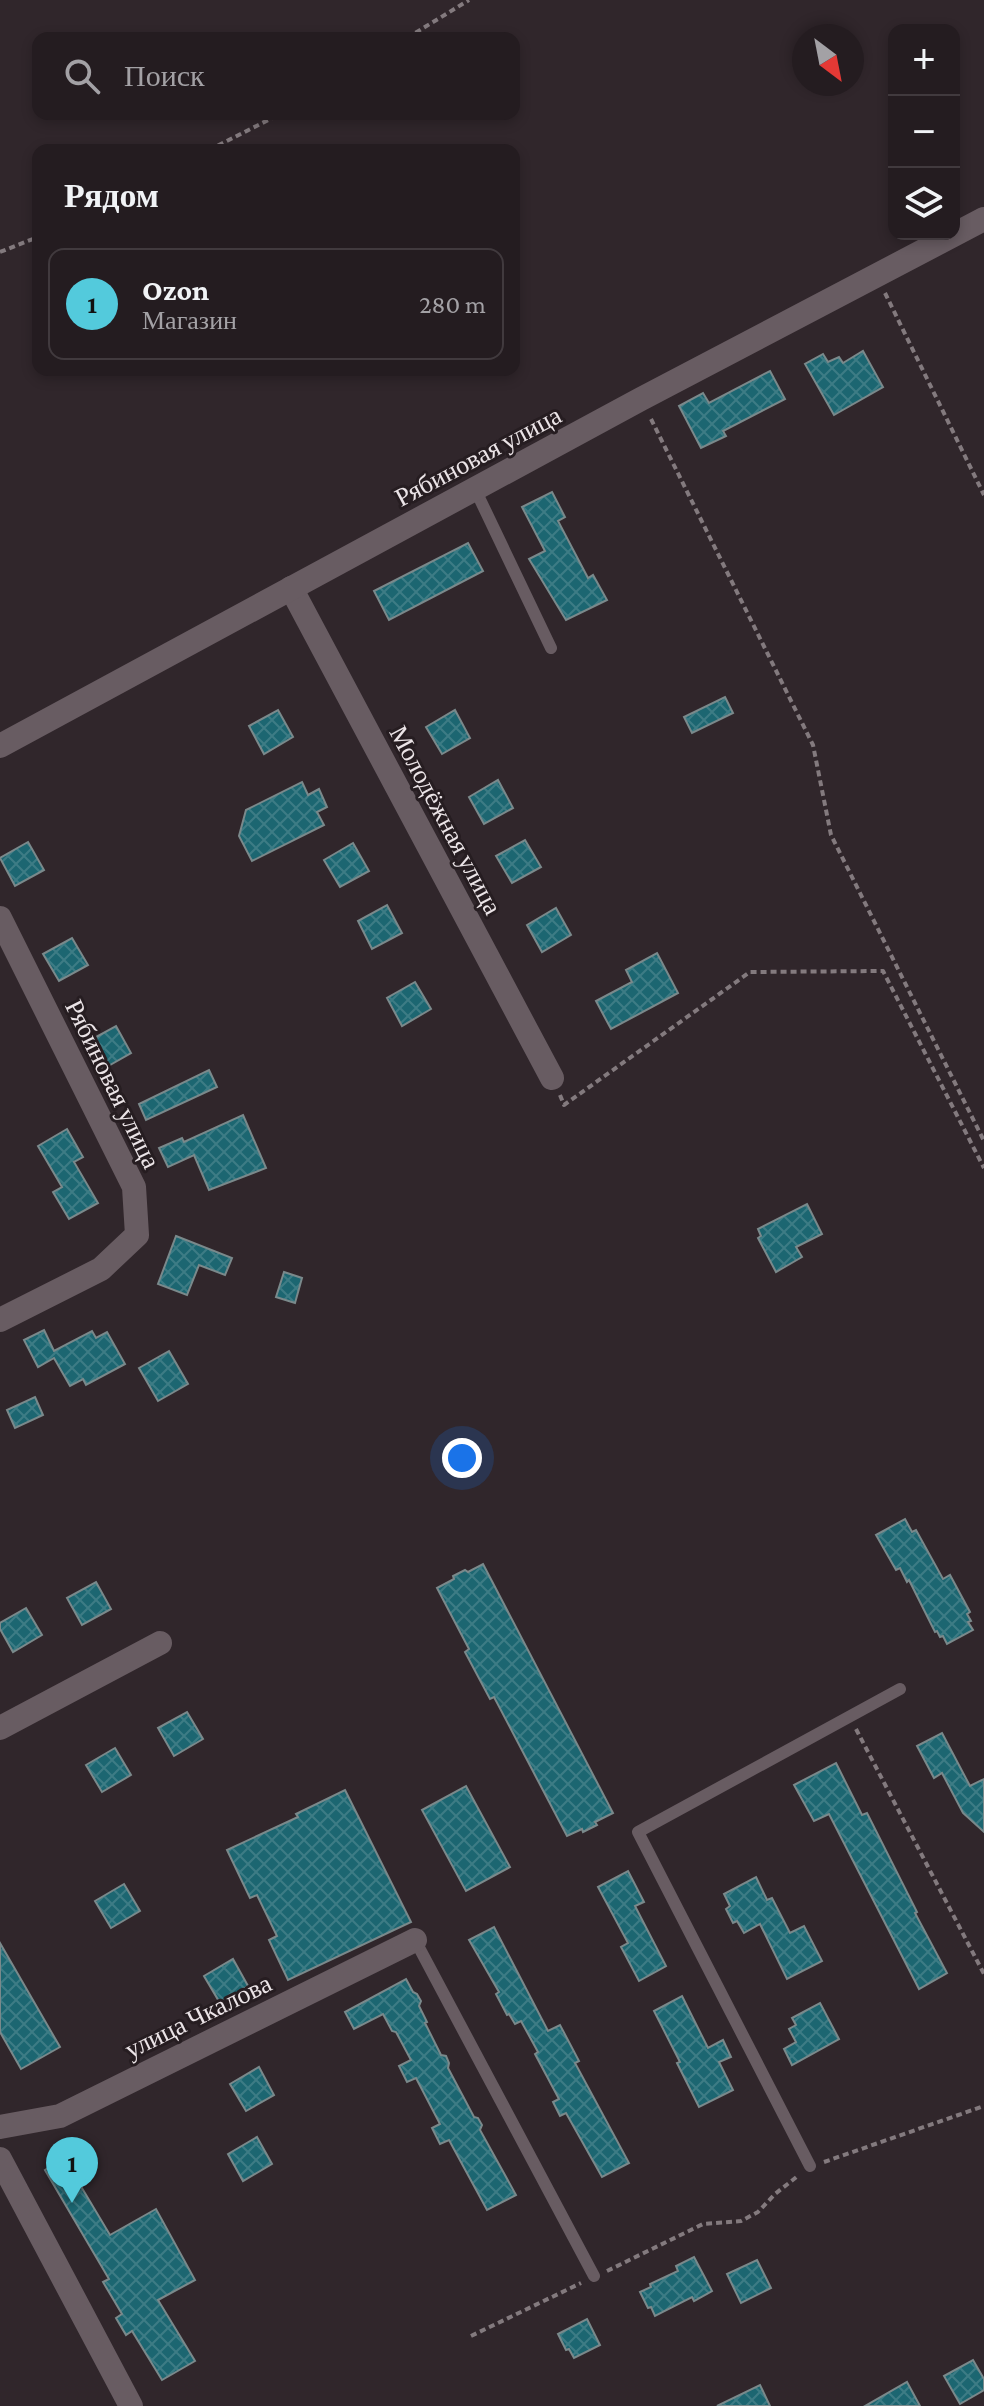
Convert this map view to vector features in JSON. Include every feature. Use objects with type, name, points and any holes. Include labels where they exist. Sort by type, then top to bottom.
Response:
[{"type":"street","name":"Рябиновая улица","points":[[0,746],[641,399],[984,219]]},
{"type":"street","name":"Молодёжная улица","points":[[291,588],[552,1078]]},
{"type":"street","name":"Рябиновая улица","points":[[0,918],[134,1187],[137,1235],[101,1269],[0,1320]]},
{"type":"street","points":[[0,1728],[160,1643]]},
{"type":"street","name":"улица Чкалова","points":[[0,2127],[60,2116],[415,1940]]},
{"type":"street","points":[[2,2169],[131,2406]]},
{"type":"lane","points":[[475,489],[551,648]]},
{"type":"lane","points":[[810,2166],[638,1832],[900,1689]]},
{"type":"lane","points":[[415,1940],[594,2276]]},
{"type":"path","points":[[417,32],[469,0]]},
{"type":"path","points":[[221,144],[268,120]]},
{"type":"path","points":[[0,252],[32,239]]},
{"type":"path","points":[[876,275],[984,495]]},
{"type":"path","points":[[641,399],[813,745],[831,835],[984,1141]]},
{"type":"path","points":[[552,1078],[564,1105],[750,972],[883,971],[984,1168]]},
{"type":"path","points":[[849,1716],[984,1974]]},
{"type":"path","points":[[471,2336],[703,2224],[741,2221],[758,2212],[810,2166],[984,2106]]},
{"type":"building","points":[[863,351],[883,387],[834,415],[805,364],[823,354],[828,362],[839,357],[843,363]]},
{"type":"building","points":[[770,371],[785,399],[723,431],[726,436],[701,448],[679,406],[703,393],[709,403]]},
{"type":"building","points":[[552,492],[565,517],[558,521],[588,578],[593,575],[607,600],[566,620],[529,559],[545,551],[522,507]]},
{"type":"building","points":[[468,543],[483,571],[389,620],[374,591]]},
{"type":"building","points":[[725,697],[733,713],[692,733],[684,717]]},
{"type":"building","points":[[278,710],[293,737],[264,754],[249,726]]},
{"type":"building","points":[[455,710],[470,738],[442,754],[426,727]]},
{"type":"building","points":[[498,780],[513,808],[484,824],[469,797]]},
{"type":"building","points":[[302,782],[308,795],[319,789],[327,807],[317,812],[324,825],[252,861],[239,836],[246,810]]},
{"type":"building","points":[[525,840],[541,867],[512,883],[496,856]]},
{"type":"building","points":[[28,842],[44,870],[15,886],[0,858]]},
{"type":"building","points":[[353,843],[369,871],[340,887],[324,860]]},
{"type":"building","points":[[387,905],[402,933],[372,949],[358,921]]},
{"type":"building","points":[[556,908],[571,935],[542,952],[527,925]]},
{"type":"building","points":[[72,938],[88,965],[59,981],[43,954]]},
{"type":"building","points":[[657,953],[678,993],[611,1029],[596,1001],[632,982],[626,970]]},
{"type":"building","points":[[415,982],[431,1009],[402,1026],[387,998]]},
{"type":"building","points":[[116,1026],[131,1053],[103,1069],[87,1042]]},
{"type":"building","points":[[209,1070],[217,1087],[146,1120],[139,1104]]},
{"type":"building","points":[[243,1115],[266,1168],[209,1190],[194,1155],[168,1167],[159,1148],[182,1138],[184,1142]]},
{"type":"building","points":[[67,1129],[83,1157],[74,1162],[98,1203],[69,1219],[53,1192],[62,1187],[38,1146]]},
{"type":"building","points":[[807,1204],[822,1234],[796,1247],[802,1257],[776,1272],[758,1238],[761,1236],[758,1229]]},
{"type":"building","points":[[176,1236],[232,1258],[225,1275],[199,1265],[187,1295],[158,1284]]},
{"type":"building","points":[[284,1272],[302,1278],[295,1303],[276,1297]]},
{"type":"building","points":[[44,1330],[54,1351],[92,1331],[96,1338],[107,1332],[125,1364],[86,1385],[83,1379],[70,1386],[54,1358],[38,1367],[24,1340]]},
{"type":"building","points":[[169,1351],[188,1384],[158,1401],[139,1368]]},
{"type":"building","points":[[35,1397],[43,1415],[15,1428],[7,1410]]},
{"type":"building","points":[[905,1519],[912,1532],[916,1530],[943,1579],[950,1575],[970,1612],[967,1614],[971,1621],[968,1622],[973,1630],[947,1644],[943,1636],[935,1632],[909,1580],[907,1582],[900,1568],[896,1570],[876,1535]]},
{"type":"building","points":[[483,1564],[613,1813],[583,1832],[582,1829],[567,1836],[494,1697],[490,1699],[465,1652],[469,1649],[437,1588],[454,1579],[453,1576]]},
{"type":"building","points":[[96,1582],[111,1609],[82,1625],[67,1598]]},
{"type":"building","points":[[26,1608],[42,1635],[13,1652],[0,1629],[0,1623]]},
{"type":"building","points":[[187,1712],[203,1739],[174,1756],[158,1728]]},
{"type":"building","points":[[942,1733],[970,1786],[984,1779],[984,1832],[963,1813],[942,1773],[934,1778],[917,1746]]},
{"type":"building","points":[[115,1748],[131,1775],[102,1792],[86,1765]]},
{"type":"building","points":[[836,1763],[862,1815],[867,1813],[947,1973],[919,1989],[829,1814],[814,1821],[794,1785]]},
{"type":"building","points":[[466,1786],[510,1867],[466,1891],[422,1810]]},
{"type":"building","points":[[345,1790],[411,1922],[288,1980],[269,1940],[277,1936],[257,1895],[250,1898],[227,1850],[298,1817],[296,1814]]},
{"type":"building","points":[[628,1871],[644,1902],[635,1906],[666,1966],[639,1981],[621,1947],[628,1943],[598,1887]]},
{"type":"building","points":[[756,1877],[767,1900],[772,1898],[790,1933],[804,1926],[822,1961],[787,1979],[760,1924],[744,1933],[737,1921],[733,1923],[726,1909],[730,1906],[724,1894]]},
{"type":"building","points":[[124,1884],[140,1911],[111,1928],[95,1901]]},
{"type":"building","points":[[494,1927],[548,2031],[560,2025],[579,2061],[575,2063],[629,2163],[602,2177],[566,2113],[560,2116],[553,2102],[559,2099],[535,2054],[538,2052],[521,2021],[515,2024],[507,2015],[496,1994],[499,1992],[469,1940]]},
{"type":"building","points":[[0,1943],[60,2047],[21,2069],[0,2032]]},
{"type":"building","points":[[233,1959],[248,1986],[220,2003],[204,1976]]},
{"type":"building","points":[[406,1979],[421,2001],[419,2006],[425,2023],[441,2055],[446,2056],[448,2068],[474,2117],[482,2125],[480,2130],[516,2195],[487,2210],[449,2140],[440,2144],[432,2128],[440,2124],[416,2078],[407,2082],[399,2066],[411,2060],[396,2032],[392,2031],[383,2014],[354,2029],[345,2012]]},
{"type":"building","points":[[682,1996],[708,2048],[723,2040],[731,2057],[719,2062],[733,2090],[699,2107],[654,2011]]},
{"type":"building","points":[[820,2003],[839,2039],[792,2065],[784,2049],[796,2042],[789,2029],[796,2025],[792,2018]]},
{"type":"building","points":[[259,2067],[274,2095],[246,2111],[230,2084]]},
{"type":"building","points":[[257,2137],[272,2164],[243,2181],[228,2154]]},
{"type":"building","points":[[64,2158],[110,2235],[156,2209],[195,2280],[158,2300],[195,2361],[162,2380],[132,2331],[126,2335],[116,2318],[122,2314],[103,2282],[109,2279],[45,2170]]},
{"type":"building","points":[[694,2257],[712,2291],[694,2301],[692,2297],[655,2316],[640,2292],[678,2271],[676,2266]]},
{"type":"building","points":[[757,2260],[771,2288],[741,2303],[727,2274]]},
{"type":"building","points":[[587,2319],[600,2345],[574,2358],[558,2334]]},
{"type":"building","points":[[973,2360],[984,2379],[984,2390],[960,2404],[944,2376]]},
{"type":"building","points":[[907,2382],[920,2406],[865,2406]]},
{"type":"building","points":[[760,2385],[770,2406],[717,2406]]},
{"type":"place","name":"Ozon","points":[[72,2203]]}]
